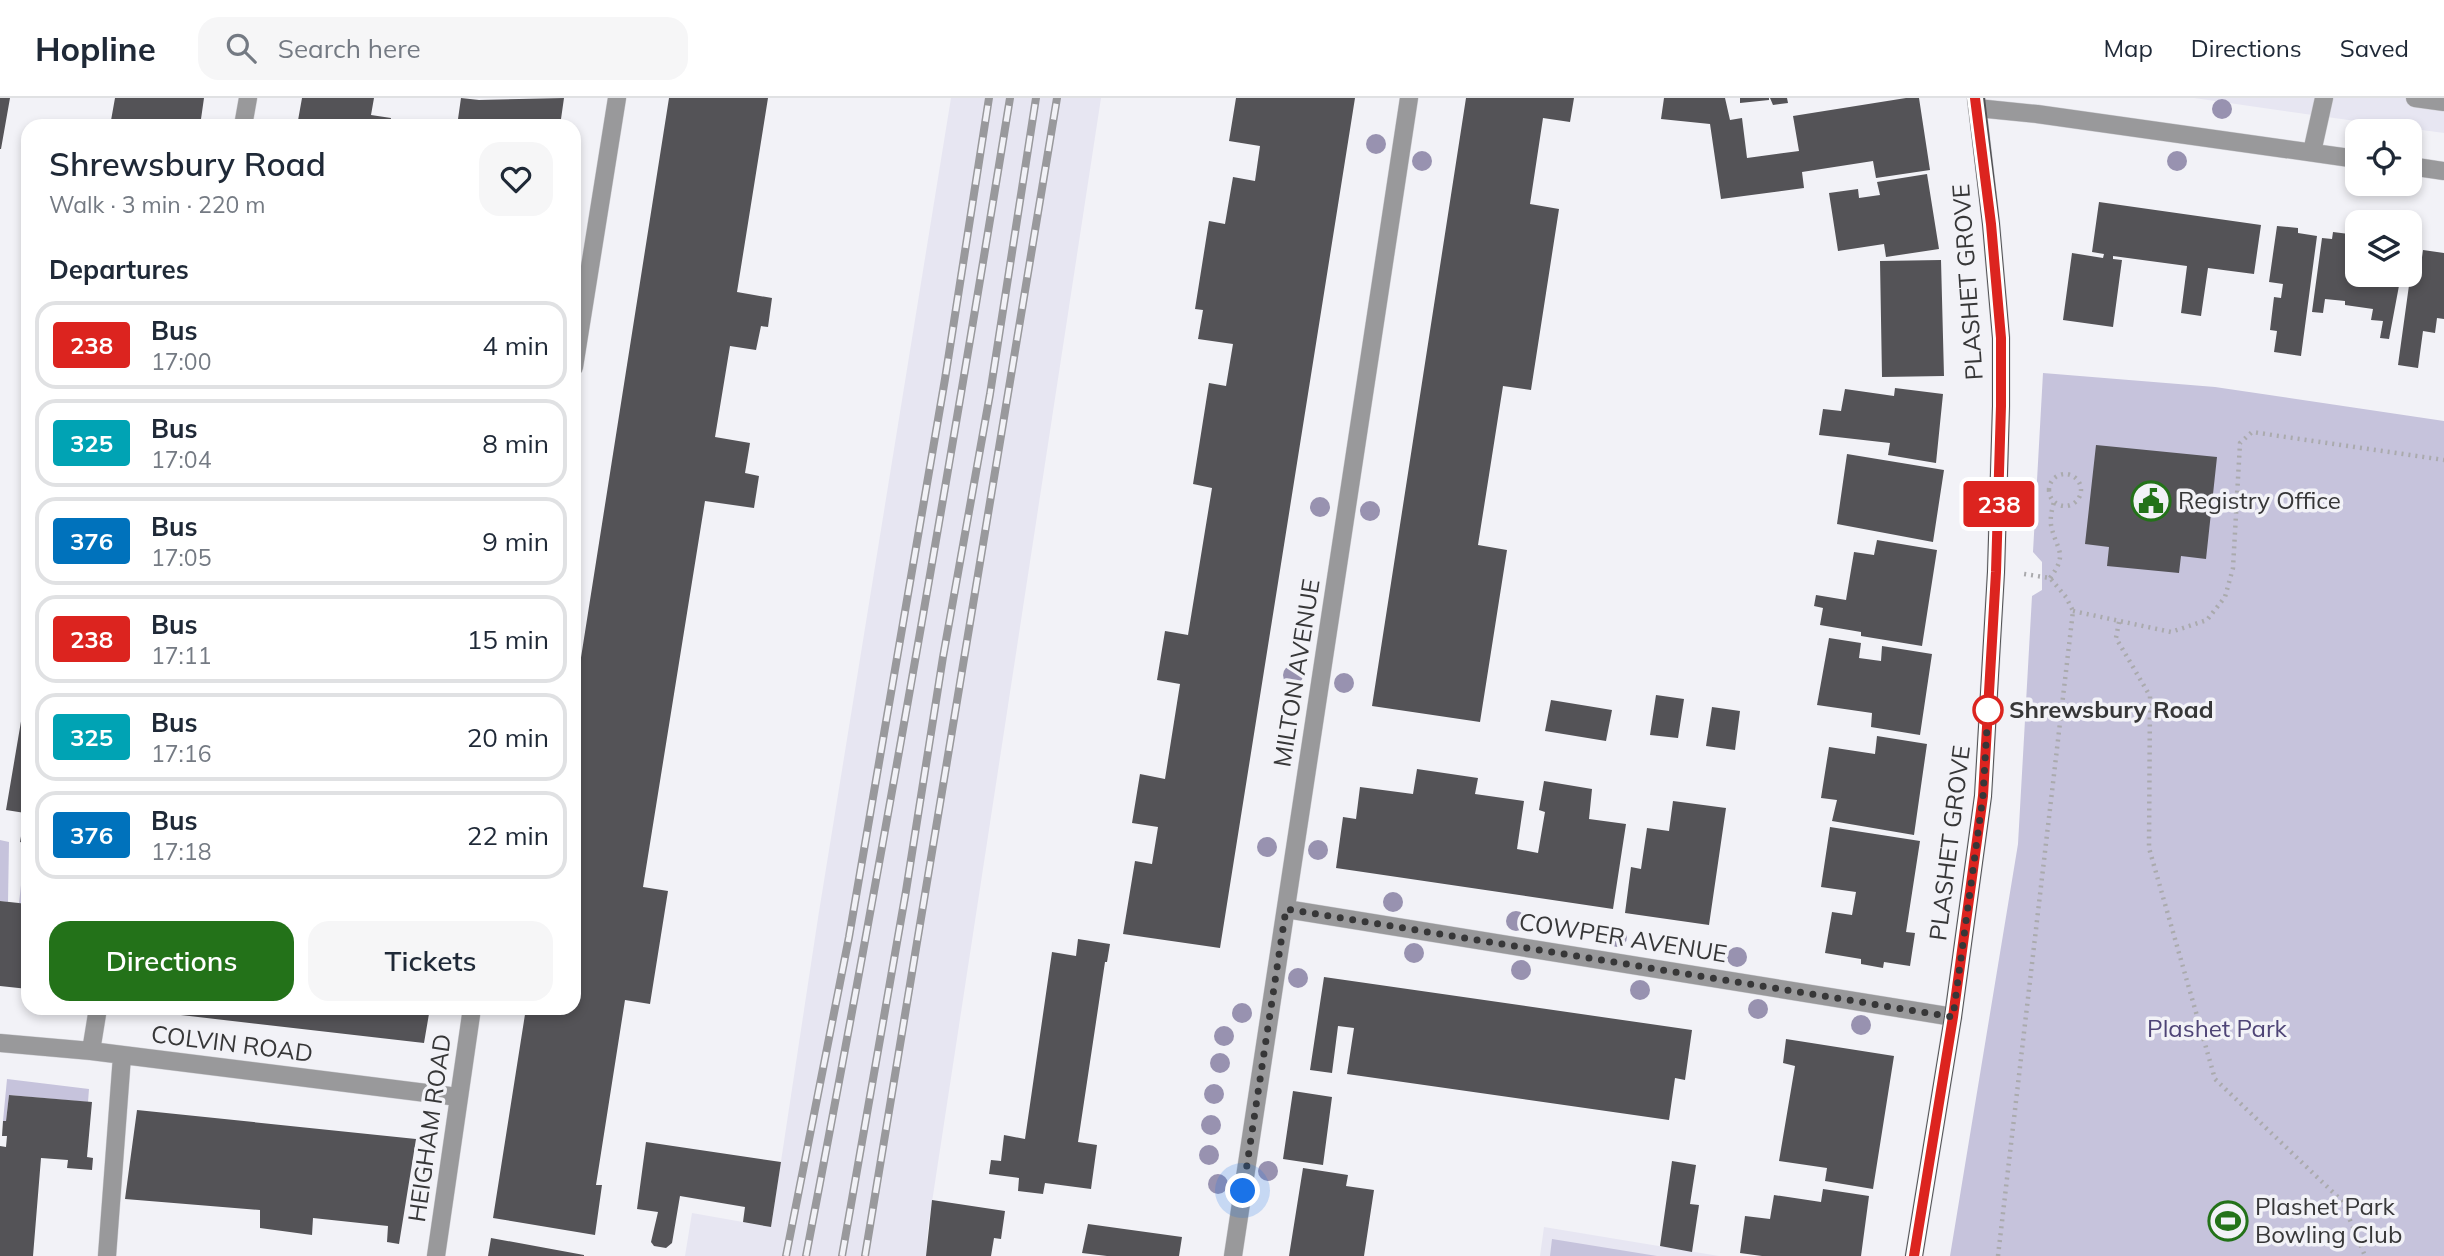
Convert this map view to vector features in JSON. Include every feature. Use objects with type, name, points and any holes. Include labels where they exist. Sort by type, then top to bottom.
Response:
[{"type":"main road","name":"PLASHET GROVE","points":[[1914,1256],[1953,1017],[1983,796],[1996,572],[2001,338],[1976,103]]},
{"type":"street","points":[[244,119],[248,98]]},
{"type":"street","points":[[581,323],[617,98]]},
{"type":"street","name":"MILTON AVENUE","points":[[1233,1256],[1409,98]]},
{"type":"street","points":[[2312,152],[2324,98]]},
{"type":"street","points":[[2415,98],[2444,102]]},
{"type":"street","points":[[1976,103],[2345,157]]},
{"type":"street","points":[[2422,168],[2444,171]]},
{"type":"street","name":"COWPER AVENUE","points":[[1286,909],[1953,1017]]},
{"type":"street","points":[[91,1051],[97,1015]]},
{"type":"street","name":"HEIGHAM ROAD","points":[[436,1256],[471,1015]]},
{"type":"street","name":"COLVIN ROAD","points":[[0,1043],[91,1051],[458,1097]]},
{"type":"street","points":[[107,1256],[122,1056]]},
{"type":"path","points":[[2073,611],[2172,632],[2207,620],[2225,597],[2233,568],[2240,443],[2252,432],[2444,460]]},
{"type":"path","points":[[2050,578],[2059,566],[2061,551],[2050,522],[2054,502],[2049,490],[2053,479],[2065,473],[2076,478],[2081,489],[2077,501],[2066,506],[2054,502]]},
{"type":"path","points":[[1996,572],[2050,578],[2066,597],[2073,611],[1997,1256]]},
{"type":"path","points":[[2119,622],[2116,638],[2150,696],[2149,848],[2216,1079],[2343,1201],[2365,1256]]},
{"type":"shaded area","points":[[951,98],[1101,98],[928,1228],[926,1255],[932,1256],[685,1256],[692,1213],[771,1227],[818,918]]},
{"type":"shaded area","points":[[2194,98],[2444,98],[2444,133],[2422,130],[2422,119],[2334,118]]},
{"type":"shaded area","points":[[1544,1227],[1719,1256],[1540,1256]]},
{"type":"green space","name":"Plashet Park","points":[[2043,373],[2215,387],[2444,421],[2444,1256],[1950,1256],[2018,844],[2032,596],[2042,590],[2042,562],[2033,552]]},
{"type":"green space","points":[[0,840],[9,842],[8,902],[0,901]]},
{"type":"green space","points":[[7,1079],[89,1089],[88,1102],[9,1095],[6,1121],[3,1121]]},
{"type":"green space","points":[[1552,1239],[1657,1256],[1550,1256]]},
{"type":"building","points":[[0,98],[10,98],[1,149],[0,149]]},
{"type":"building","points":[[115,98],[204,98],[201,119],[111,119]]},
{"type":"building","points":[[302,98],[374,98],[371,115],[391,118],[391,119],[298,119]]},
{"type":"building","points":[[461,98],[564,98],[561,119],[458,119]]},
{"type":"building","points":[[669,98],[768,98],[737,292],[772,298],[768,327],[761,326],[756,350],[730,346],[715,437],[750,443],[745,473],[759,476],[754,508],[705,501],[643,887],[668,891],[650,1004],[625,1000],[596,1185],[602,1185],[595,1235],[493,1218],[525,1015],[581,1015],[581,657]]},
{"type":"building","points":[[1236,98],[1355,98],[1220,948],[1123,934],[1135,861],[1152,864],[1158,827],[1132,823],[1140,774],[1165,779],[1180,684],[1157,680],[1165,631],[1188,635],[1212,488],[1193,484],[1209,383],[1226,386],[1233,344],[1198,339],[1203,310],[1195,309],[1209,221],[1225,224],[1233,177],[1255,181],[1260,146],[1229,141]]},
{"type":"building","points":[[1466,98],[1574,98],[1570,122],[1543,118],[1530,204],[1559,209],[1531,390],[1503,386],[1478,545],[1507,550],[1480,722],[1372,706]]},
{"type":"building","points":[[1664,98],[1725,98],[1730,120],[1742,118],[1747,158],[1799,151],[1793,116],[1919,98],[1930,170],[1876,178],[1873,161],[1802,172],[1804,188],[1721,199],[1710,124],[1661,119]]},
{"type":"building","points":[[1740,98],[1769,98],[1769,100],[1740,103]]},
{"type":"building","points":[[1770,98],[1787,98],[1788,103],[1773,105]]},
{"type":"building","points":[[1927,174],[1939,249],[1886,257],[1884,244],[1838,251],[1829,193],[1858,189],[1859,198],[1880,195],[1877,182]]},
{"type":"building","points":[[2099,202],[2261,225],[2254,274],[2208,268],[2201,316],[2181,313],[2187,266],[2113,256],[2113,259],[2122,260],[2113,327],[2063,320],[2072,253],[2103,258],[2104,254],[2092,252]]},
{"type":"building","points":[[2277,226],[2298,228],[2298,233],[2317,236],[2301,356],[2274,352],[2277,331],[2270,330],[2274,297],[2281,298],[2283,284],[2269,282]]},
{"type":"building","points":[[2333,232],[2345,234],[2345,287],[2399,287],[2389,339],[2380,338],[2383,321],[2371,320],[2373,309],[2345,305],[2345,301],[2325,299],[2323,313],[2312,312],[2322,238],[2332,239]]},
{"type":"building","points":[[2423,250],[2444,253],[2444,319],[2437,318],[2435,333],[2423,331],[2418,368],[2398,365],[2409,287],[2422,287]]},
{"type":"building","points":[[1941,260],[1944,376],[1882,377],[1880,261]]},
{"type":"building","points":[[1895,388],[1943,394],[1936,463],[1888,455],[1890,443],[1819,435],[1823,409],[1841,411],[1845,389],[1894,396]]},
{"type":"building","name":"Registry Office","points":[[2096,445],[2217,457],[2206,559],[2181,556],[2179,573],[2107,566],[2109,547],[2085,544]]},
{"type":"building","points":[[1847,454],[1944,470],[1933,542],[1837,524]]},
{"type":"building","points":[[1877,540],[1937,550],[1922,646],[1861,636],[1861,632],[1820,625],[1823,608],[1814,606],[1816,595],[1846,600],[1854,552],[1874,555]]},
{"type":"building","points":[[1829,638],[1861,643],[1859,658],[1881,661],[1882,646],[1932,654],[1920,735],[1871,727],[1872,713],[1817,705]]},
{"type":"building","points":[[1656,695],[1684,699],[1678,738],[1650,735]]},
{"type":"building","points":[[1551,700],[1612,710],[1606,741],[1545,731]]},
{"type":"building","points":[[1712,707],[1740,711],[1735,750],[1706,746]]},
{"type":"building","points":[[21,721],[21,812],[6,810]]},
{"type":"building","points":[[1877,736],[1927,744],[1914,835],[1832,821],[1837,800],[1821,798],[1829,747],[1875,754]]},
{"type":"building","points":[[1417,769],[1478,778],[1475,794],[1524,801],[1517,849],[1538,853],[1545,812],[1539,810],[1544,781],[1592,789],[1589,819],[1626,824],[1613,909],[1336,868],[1343,817],[1356,819],[1360,787],[1413,794]]},
{"type":"building","points":[[1673,801],[1726,808],[1709,925],[1625,913],[1631,867],[1641,869],[1647,828],[1669,831]]},
{"type":"building","points":[[1830,827],[1920,841],[1906,932],[1915,933],[1910,966],[1884,962],[1883,968],[1861,964],[1861,959],[1825,953],[1832,912],[1852,915],[1856,892],[1821,887]]},
{"type":"building","points":[[0,901],[21,903],[21,988],[0,986]]},
{"type":"building","points":[[1078,939],[1110,944],[1078,1142],[1097,1145],[1091,1189],[1045,1183],[1043,1194],[1018,1191],[1019,1178],[989,1174],[991,1160],[1001,1161],[1004,1135],[1025,1139],[1052,952],[1076,956]]},
{"type":"building","points":[[1324,977],[1692,1030],[1685,1080],[1675,1078],[1669,1120],[1347,1074],[1354,1028],[1338,1026],[1332,1073],[1310,1070]]},
{"type":"building","points":[[181,1015],[429,1015],[424,1043]]},
{"type":"building","points":[[1786,1039],[1894,1056],[1873,1189],[1825,1181],[1827,1168],[1779,1161],[1795,1066],[1783,1063]]},
{"type":"building","points":[[1293,1091],[1332,1097],[1323,1165],[1283,1159]]},
{"type":"building","points":[[9,1095],[92,1102],[87,1157],[93,1158],[92,1170],[67,1168],[68,1160],[41,1158],[33,1256],[0,1256],[0,1146],[6,1147],[7,1136],[2,1136]]},
{"type":"building","points":[[137,1110],[416,1139],[399,1244],[387,1242],[388,1226],[313,1218],[312,1235],[260,1228],[260,1210],[125,1199]]},
{"type":"building","points":[[646,1142],[781,1162],[771,1227],[743,1222],[745,1207],[680,1196],[672,1243],[666,1248],[654,1246],[651,1242],[658,1212],[637,1209]]},
{"type":"building","points":[[1672,1161],[1696,1165],[1690,1204],[1699,1205],[1692,1252],[1660,1246]]},
{"type":"building","points":[[1303,1168],[1348,1175],[1346,1186],[1374,1190],[1364,1256],[1289,1256]]},
{"type":"building","points":[[1823,1189],[1869,1196],[1861,1256],[1762,1256],[1740,1253],[1745,1216],[1770,1219],[1774,1195],[1821,1202]]},
{"type":"building","points":[[932,1200],[1005,1211],[1001,1239],[994,1238],[991,1256],[926,1256]]},
{"type":"building","points":[[1088,1224],[1182,1237],[1179,1256],[1107,1256],[1082,1253]]},
{"type":"building","points":[[491,1238],[584,1255],[584,1256],[488,1256]]},
{"type":"railway","points":[[786,1256],[849,937],[945,379],[989,98]]},
{"type":"railway","points":[[806,1256],[912,678],[1010,98]]},
{"type":"railway","points":[[842,1256],[990,394],[1036,98]]},
{"type":"railway","points":[[865,1256],[1057,98]]},
{"type":"bus line","name":"238","points":[[1914,1256],[1953,1017],[1983,796],[1996,572],[2001,338],[1991,224],[1975,98]]},
{"type":"place","name":"Registry Office","points":[[2151,501]]},
{"type":"place","name":"Shrewsbury Road","points":[[1988,710]]},
{"type":"place","name":"Plashet Park Bowling Club","points":[[2228,1221]]},
{"type":"route","points":[[1243,1191],[1286,909],[1953,1017],[1983,796],[1988,710]]}]
